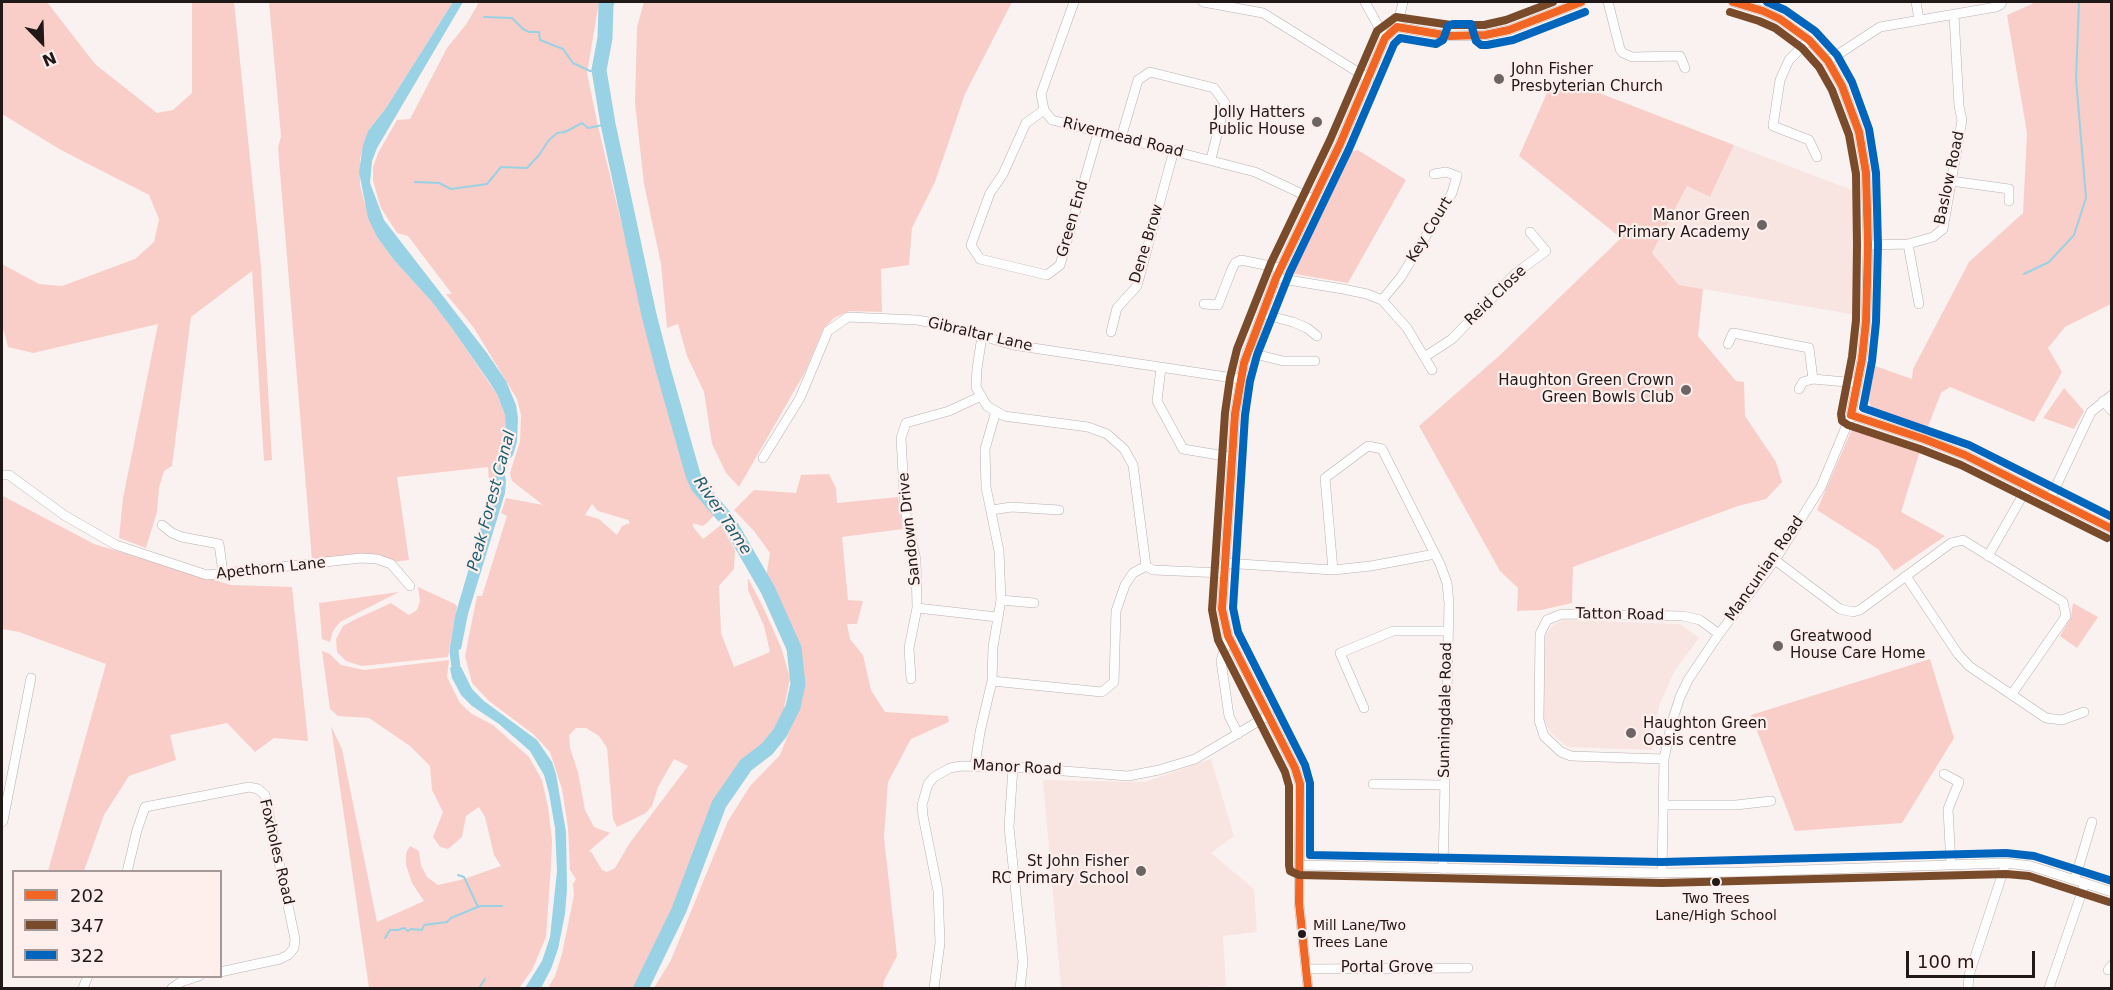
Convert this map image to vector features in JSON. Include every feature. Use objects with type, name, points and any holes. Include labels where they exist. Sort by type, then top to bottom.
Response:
[{"type":"street","name":"Rivermead Road","points":[[1074,2],[1041,94],[1044,110],[1052,120],[1255,172],[1313,198]]},
{"type":"street","points":[[1203,2],[1263,13],[1369,79]]},
{"type":"street","points":[[1263,2],[1263,13]]},
{"type":"street","points":[[1365,2],[1385,38]]},
{"type":"street","points":[[1308,988],[1299,903],[1300,784],[1269,716],[1228,636],[1222,609],[1232,456],[1240,379],[1247,352],[1280,268],[1369,79],[1385,38],[1397,27],[1403,2]]},
{"type":"street","points":[[1397,27],[1450,36],[1485,35],[1524,25],[1561,5],[1581,2]]},
{"type":"street","points":[[1608,2],[1623,53],[1632,57],[1680,56],[1685,68]]},
{"type":"street","name":"Mancunian Road","points":[[1662,873],[1664,759],[1672,722],[1688,680],[1719,633],[1775,560],[1821,487],[1851,415],[1866,321],[1868,245],[1866,173],[1859,132],[1842,86],[1828,61],[1809,40],[1780,19],[1733,2]]},
{"type":"street","points":[[1916,2],[1919,19]]},
{"type":"street","points":[[1828,61],[1880,27],[1996,7],[2002,2]]},
{"type":"street","name":"Baslow Road","points":[[1868,245],[1908,244],[1934,237],[1943,229],[1962,120],[1959,105],[1954,15]]},
{"type":"street","points":[[1809,40],[1789,60],[1780,80],[1773,126],[1809,140],[1817,157]]},
{"type":"street","points":[[1121,138],[1138,80],[1150,72],[1214,88],[1225,103],[1211,159]]},
{"type":"street","name":"Green End","points":[[1044,110],[1026,123],[1003,174],[990,193],[971,245],[980,259],[1047,274],[1060,265],[1098,133]]},
{"type":"street","name":"Dene Brow","points":[[1111,332],[1117,308],[1137,286],[1174,150]]},
{"type":"street","name":"Key Court","points":[[1382,300],[1401,277],[1452,193],[1456,176],[1446,172],[1434,174]]},
{"type":"street","points":[[1951,181],[2010,189],[2009,201]]},
{"type":"street","name":"Reid Close","points":[[1426,356],[1452,339],[1516,273],[1546,251],[1530,232]]},
{"type":"street","points":[[1908,244],[1919,304]]},
{"type":"street","points":[[1204,303],[1218,305],[1235,263],[1241,260],[1280,268]]},
{"type":"street","points":[[1276,278],[1343,289],[1382,300],[1394,311],[1426,356],[1432,370]]},
{"type":"street","points":[[1262,314],[1293,322],[1317,336]]},
{"type":"street","name":"Gibraltar Lane","points":[[763,458],[800,398],[828,331],[848,317],[917,320],[944,325],[1013,345],[1240,379]]},
{"type":"street","points":[[1728,344],[1733,333],[1809,348],[1813,379]]},
{"type":"street","points":[[982,336],[976,387],[987,406],[1004,416],[1088,427],[1107,434],[1124,449],[1133,465],[1146,566]]},
{"type":"street","points":[[1247,352],[1283,361],[1315,361]]},
{"type":"street","points":[[1161,368],[1157,401],[1184,449],[1232,456]]},
{"type":"street","points":[[1799,389],[1803,382],[1813,379],[1857,383]]},
{"type":"street","points":[[2050,499],[2091,412],[2112,395]]},
{"type":"street","name":"Sandown Drive","points":[[911,679],[909,648],[917,608],[916,560],[905,510],[901,438],[906,423],[949,411],[981,396]]},
{"type":"street","points":[[2103,401],[2112,411]]},
{"type":"street","points":[[975,765],[992,681],[1000,600],[999,551],[986,487],[985,449],[996,411]]},
{"type":"street","points":[[1851,415],[1965,455],[2112,530]]},
{"type":"street","name":"Sunningdale Road","points":[[1333,570],[1325,478],[1368,446],[1382,449],[1435,554],[1447,584],[1443,869]]},
{"type":"street","name":"Apethorn Lane","points":[[2,475],[9,475],[64,515],[116,545],[207,575],[361,558],[377,559],[391,564],[410,586]]},
{"type":"street","points":[[1988,556],[2027,488]]},
{"type":"street","points":[[992,510],[1011,507],[1059,510]]},
{"type":"street","points":[[162,525],[182,537],[216,542],[221,548],[223,573]]},
{"type":"street","points":[[1775,560],[1844,611],[1860,610],[1951,543],[1963,540],[2063,602],[2066,616],[2012,694]]},
{"type":"street","points":[[1146,566],[1153,570],[1223,568],[1333,570],[1371,566],[1435,554]]},
{"type":"street","points":[[992,681],[1102,692],[1114,682],[1116,611],[1133,573],[1146,566]]},
{"type":"street","points":[[1906,576],[1958,654],[1969,666],[2046,718],[2062,720],[2084,712]]},
{"type":"street","points":[[1000,600],[1034,603]]},
{"type":"street","points":[[917,608],[997,617]]},
{"type":"street","name":"Tatton Road","points":[[1664,759],[1571,756],[1561,752],[1544,736],[1539,720],[1540,634],[1547,620],[1562,614],[1683,616],[1700,620],[1719,633]]},
{"type":"street","points":[[1364,708],[1340,653],[1393,631],[1448,631]]},
{"type":"street","points":[[1228,636],[1221,661],[1229,716],[1238,734]]},
{"type":"street","points":[[2,822],[31,678]]},
{"type":"street","name":"Manor Road","points":[[934,988],[940,943],[938,891],[923,816],[924,795],[928,784],[941,773],[950,768],[975,765],[1128,776],[1159,770],[1195,759],[1269,716]]},
{"type":"street","points":[[1013,767],[1009,828],[1023,962],[1020,988]]},
{"type":"street","points":[[1944,774],[1959,782],[1948,809],[1951,865]]},
{"type":"street","points":[[1373,784],[1444,785]]},
{"type":"street","name":"Foxholes Road","points":[[127,870],[145,807],[249,787],[258,789],[265,795],[295,939],[294,948],[280,959],[222,972]]},
{"type":"street","points":[[1664,805],[1752,804],[1771,801]]},
{"type":"street","points":[[2049,988],[2080,881],[2092,822]]},
{"type":"street","points":[[1299,865],[1662,873],[2006,863],[2031,866],[2112,892]]},
{"type":"street","points":[[1968,988],[1969,975],[2006,863]]},
{"type":"street","name":"Portal Grove","points":[[1307,969],[1468,968]]},
{"type":"street","points":[[172,988],[193,978]]},
{"type":"shaded area","points":[[2,2],[47,2],[95,64],[157,113],[173,110],[192,93],[192,2],[234,2],[261,266],[272,460],[264,461],[252,271],[191,317],[172,466],[164,471],[159,488],[157,512],[146,548],[119,538],[123,498],[158,324],[33,353],[8,347],[2,325],[2,264],[39,284],[62,286],[135,259],[154,242],[159,219],[149,195],[61,150],[2,114]]},
{"type":"shaded area","points":[[269,2],[453,2],[386,108],[368,131],[360,159],[360,185],[377,237],[394,260],[432,302],[498,396],[505,415],[506,434],[496,481],[489,481],[488,467],[397,477],[409,560],[393,562],[312,560],[278,148],[281,136]]},
{"type":"shaded area","points":[[477,2],[599,2],[587,73],[598,126],[658,374],[664,372],[693,475],[698,486],[719,510],[706,524],[702,526],[693,523],[693,527],[703,539],[721,525],[735,550],[734,569],[719,586],[721,633],[734,667],[770,652],[764,626],[748,590],[748,578],[781,647],[790,678],[784,708],[793,707],[789,716],[780,733],[767,749],[746,765],[719,804],[679,910],[641,988],[548,988],[555,976],[562,954],[574,895],[573,884],[576,879],[570,870],[568,828],[562,789],[550,752],[533,734],[489,701],[472,683],[465,656],[477,596],[482,596],[507,516],[501,513],[506,498],[543,505],[512,481],[510,473],[520,441],[521,415],[517,399],[474,328],[446,294],[452,294],[408,236],[397,233],[381,208],[373,181],[373,167],[378,153],[397,120],[410,119],[447,48],[467,23]],"holes":[[[592,504],[598,511],[628,520],[630,523],[622,526],[617,535],[599,519],[585,515]],[[576,728],[586,728],[599,736],[607,748],[613,819],[617,827],[646,813],[652,806],[658,787],[674,759],[688,766],[629,844],[615,868],[607,872],[602,870],[589,851],[610,833],[594,827],[585,810],[578,772],[570,748],[569,735]]]},
{"type":"shaded area","points":[[644,2],[1012,2],[965,94],[935,182],[912,228],[909,265],[881,269],[882,312],[849,311],[834,318],[823,329],[805,372],[739,487],[726,473],[712,444],[704,392],[687,356],[678,324],[667,328],[661,264],[644,184],[635,103],[637,27]]},
{"type":"shaded area","points":[[2034,2],[2111,2],[2111,304],[2065,327],[2048,348],[2062,372],[2034,422],[1950,387],[1941,393],[1927,429],[1872,408],[1868,400],[1875,366],[1912,379],[1913,369],[1969,262],[2023,213],[2027,133],[2007,15]]},
{"type":"shaded area","points":[[1563,79],[1734,145],[1710,197],[1687,186],[1652,253],[1679,285],[1703,289],[1698,336],[1736,381],[1744,382],[1745,416],[1776,462],[1782,482],[1766,499],[1738,506],[1573,567],[1572,603],[1541,610],[1517,611],[1518,588],[1500,571],[1419,426],[1500,355],[1621,238],[1519,156],[1551,84]]},
{"type":"shaded area","name":"Manor Green Primary Academy","points":[[1734,145],[1857,192],[1856,315],[1679,285],[1652,253],[1687,186],[1710,197]]},
{"type":"shaded area","points":[[1358,150],[1406,180],[1348,283],[1289,273],[1343,157],[1348,152]]},
{"type":"shaded area","points":[[2064,388],[2084,411],[2074,429],[2043,418]]},
{"type":"shaded area","points":[[1860,427],[1920,451],[1901,512],[1945,536],[1894,571],[1878,549],[1817,510],[1852,429]]},
{"type":"shaded area","points":[[829,474],[836,488],[837,503],[898,497],[903,529],[842,537],[848,600],[863,601],[857,624],[847,624],[850,639],[863,655],[871,690],[885,712],[948,716],[949,722],[911,739],[888,782],[884,837],[897,956],[884,981],[883,988],[654,988],[671,960],[728,821],[750,786],[780,755],[801,702],[796,699],[797,669],[794,648],[765,583],[770,553],[754,531],[734,510],[754,490],[796,493],[801,475]]},
{"type":"shaded area","points":[[2,497],[94,544],[231,585],[292,587],[308,741],[274,738],[255,752],[227,723],[170,735],[176,760],[129,776],[104,815],[84,870],[48,870],[106,664],[19,632],[2,629]]},
{"type":"shaded area","points":[[418,587],[457,607],[448,657],[362,666],[346,661],[337,652],[336,639],[343,626],[356,619],[391,603],[409,615],[417,610],[420,601]]},
{"type":"shaded area","points":[[399,592],[340,622],[333,631],[330,642],[322,639],[319,603]]},
{"type":"shaded area","points":[[2073,603],[2098,617],[2077,648],[2060,636],[2071,617]]},
{"type":"shaded area","points":[[1564,620],[1680,624],[1699,638],[1674,672],[1659,706],[1653,750],[1567,747],[1550,732],[1542,716],[1544,637],[1553,625]]},
{"type":"shaded area","points":[[322,651],[330,654],[341,665],[364,670],[449,660],[447,677],[460,703],[472,714],[493,725],[529,757],[542,780],[548,807],[552,840],[551,865],[546,937],[532,970],[519,988],[369,988],[331,726],[342,749],[377,922],[424,901],[412,883],[406,865],[406,853],[410,846],[419,851],[421,865],[427,877],[438,885],[501,866],[494,855],[485,817],[479,807],[466,816],[462,837],[448,849],[440,847],[433,837],[443,812],[432,790],[430,766],[410,746],[369,718],[338,716],[330,709]]},
{"type":"shaded area","points":[[1930,659],[1954,738],[1902,823],[1795,831],[1751,715]]},
{"type":"shaded area","name":"St John Fisher RC Primary School","points":[[1211,759],[1234,836],[1211,853],[1254,889],[1257,932],[1223,936],[1226,986],[1061,988],[1043,780],[1145,782]]},
{"type":"water","points":[[453,2],[463,2],[377,148],[372,161],[370,183],[384,220],[487,353],[506,381],[516,405],[517,442],[513,455],[506,463],[505,493],[468,614],[461,649],[454,651],[450,648],[455,616],[502,455],[506,434],[505,415],[498,396],[451,327],[377,237],[368,218],[359,172],[363,145],[368,131],[386,108]]},
{"type":"water","points":[[455,665],[461,667],[472,689],[484,701],[537,740],[552,762],[556,774],[566,832],[567,889],[558,949],[541,988],[525,988],[542,961],[550,937],[557,871],[555,828],[549,793],[544,775],[530,751],[461,695],[452,678],[450,668]]},
{"type":"waterway","name":"River Tame","points":[[607,2],[605,38],[599,70],[608,124],[649,315],[663,369],[693,475],[698,486],[728,521],[768,590],[794,648],[798,684],[793,707],[780,733],[767,749],[746,765],[719,804],[679,910],[641,988]]},
{"type":"waterway","points":[[2024,274],[2049,262],[2074,235],[2086,198],[2076,79],[2079,2]]},
{"type":"waterway","points":[[484,17],[512,18],[523,29],[529,32],[539,32],[540,40],[563,49],[573,63],[590,71],[599,70]]},
{"type":"waterway","points":[[415,182],[439,183],[451,189],[487,184],[501,167],[527,168],[557,133],[565,132],[582,123],[588,128],[608,124]]},
{"type":"waterway","name":"Peak Forest Canal","points":[[457,639],[454,651],[457,676]]},
{"type":"waterway","points":[[458,875],[464,877],[478,907]]},
{"type":"waterway","points":[[385,938],[390,930],[404,928],[408,931],[422,930],[424,925],[447,922],[451,918],[480,906],[502,906]]},
{"type":"waterway","points":[[479,988],[485,979]]},
{"type":"transit line","name":"347","points":[[1553,2],[1506,20],[1484,25],[1451,25],[1396,17],[1377,31],[1330,140],[1271,263],[1237,349],[1225,413],[1212,610],[1218,640],[1285,772],[1289,786],[1290,871],[1299,875],[1662,883],[2006,874],[2029,876],[2109,902]]},
{"type":"transit line","name":"202","points":[[1308,988],[1299,903],[1300,784],[1295,768],[1228,636],[1222,609],[1235,414],[1244,363],[1276,278],[1340,144],[1385,38],[1397,27],[1450,36],[1485,35],[1509,30],[1581,2]]},
{"type":"transit line","name":"202","points":[[1733,2],[1780,19],[1809,40],[1828,61],[1842,86],[1859,132],[1866,173],[1868,245],[1866,321],[1862,359],[1851,415]]},
{"type":"transit line","name":"322","points":[[1767,2],[1785,10],[1815,31],[1837,55],[1852,82],[1869,129],[1876,173],[1878,245],[1876,322],[1872,361],[1863,408],[1969,445],[2112,517]]},
{"type":"transit line","name":"322","points":[[1585,12],[1513,40],[1487,45],[1481,45],[1476,41],[1471,24],[1448,26],[1443,40],[1436,44],[1400,38],[1394,44],[1349,149],[1290,272],[1257,355],[1245,415],[1233,608],[1238,632],[1305,765],[1310,783],[1310,855],[1662,862],[2006,853],[2034,856],[2112,881]]},
{"type":"transit line","name":"347","points":[[1730,12],[1775,28],[1802,48],[1819,67],[1832,90],[1849,135],[1856,174],[1856,320],[1852,357],[1841,414],[1842,421],[1961,465],[2107,538]]},
{"type":"transit line","name":"202","points":[[1851,415],[1965,455],[2112,529]]},
{"type":"place","name":"John Fisher Presbyterian Church","points":[[1499,79]]},
{"type":"place","name":"Jolly Hatters Public House","points":[[1317,122]]},
{"type":"place","name":"Manor Green Primary Academy","points":[[1762,225]]},
{"type":"place","name":"Haughton Green Crown Green Bowls Club","points":[[1686,390]]},
{"type":"place","name":"Greatwood House Care Home","points":[[1778,646]]},
{"type":"place","name":"Haughton Green Oasis centre","points":[[1631,733]]},
{"type":"place","name":"St John Fisher RC Primary School","points":[[1141,871]]},
{"type":"place","name":"Two Trees Lane/High School","points":[[1716,882]]},
{"type":"place","name":"Mill Lane/Two Trees Lane","points":[[1302,934]]}]
